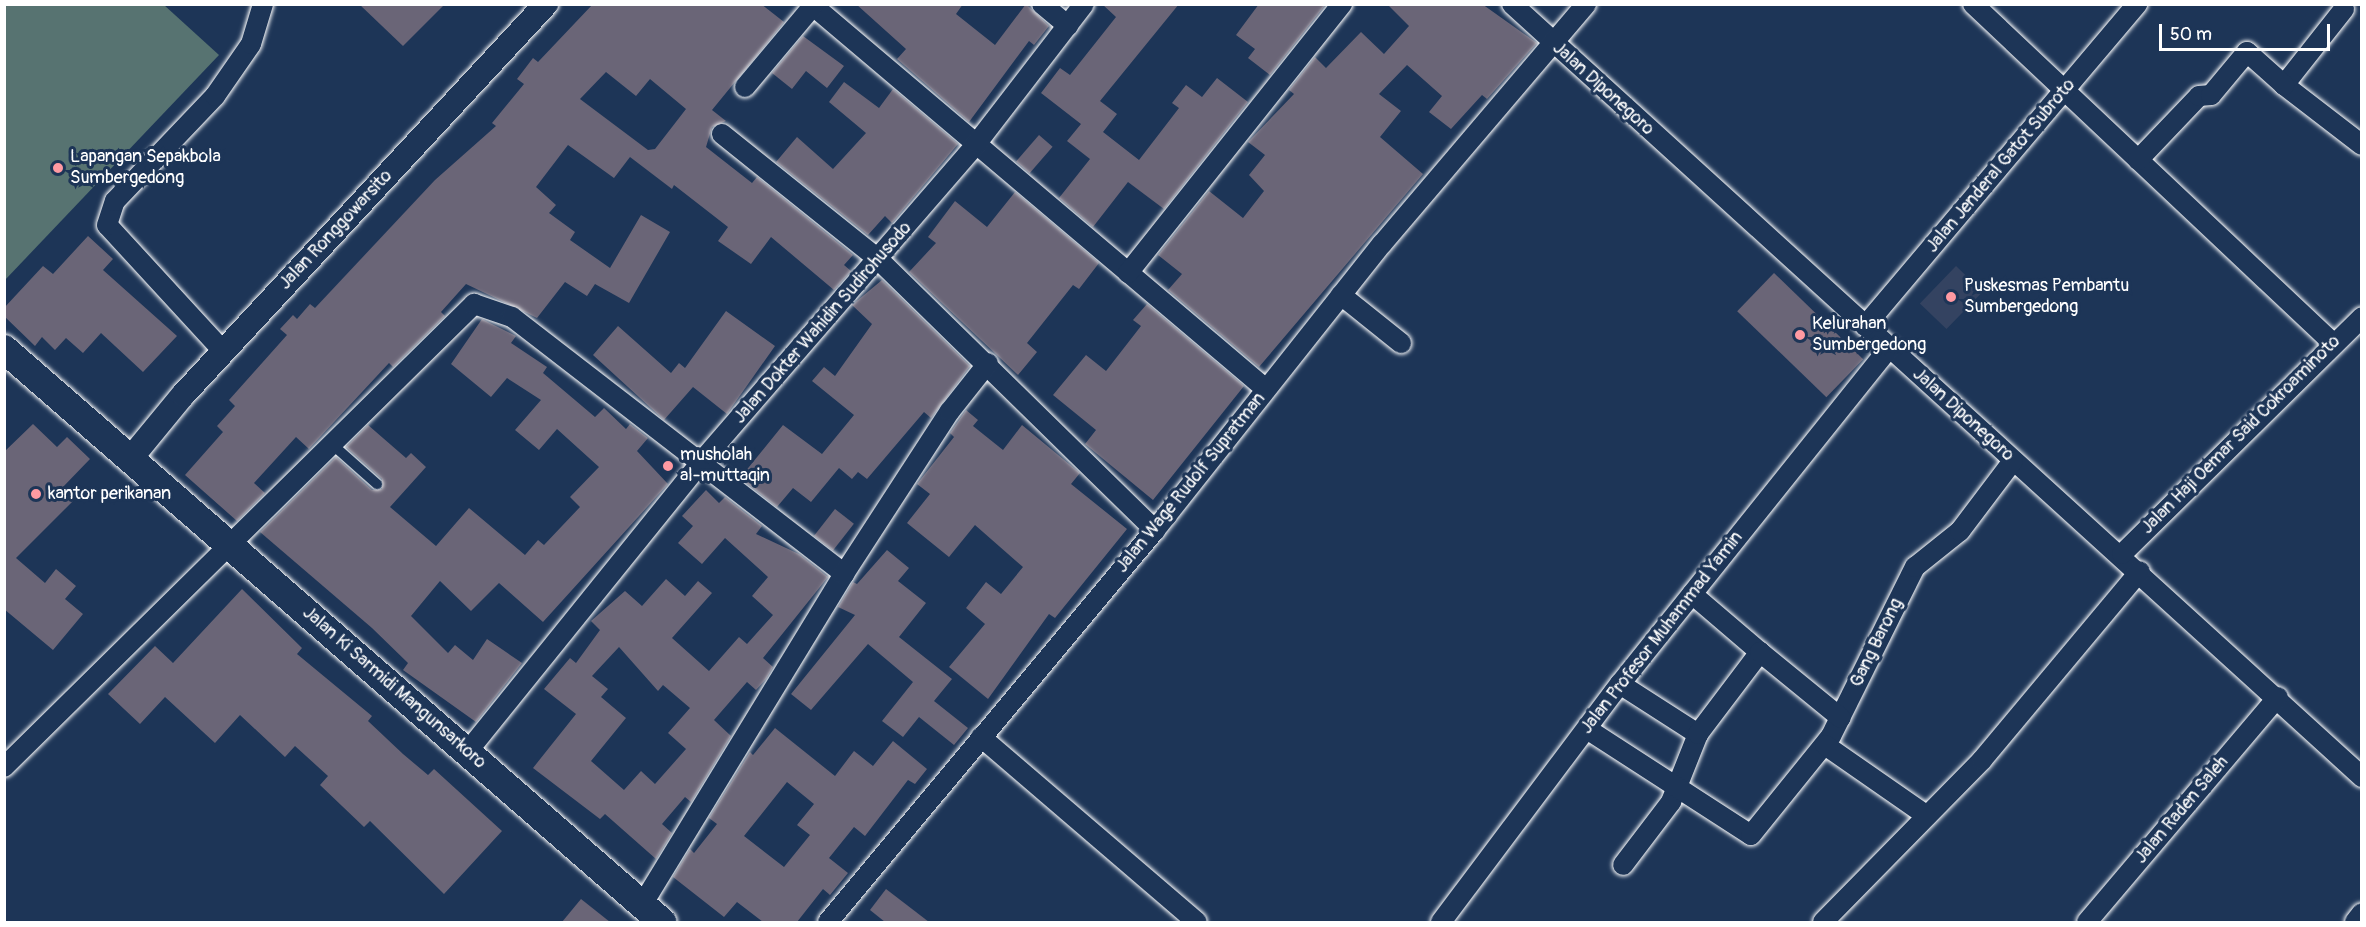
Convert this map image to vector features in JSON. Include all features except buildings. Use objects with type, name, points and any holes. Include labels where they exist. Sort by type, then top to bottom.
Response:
[{"type":"main road","name":"Jalan Ki Sarmidi Mangunsarkoro","points":[[4,349],[468,751],[652,914]]},
{"type":"street","points":[[223,351],[107,225],[115,201],[215,96],[251,44],[264,4]]},
{"type":"street","name":"Jalan Ronggowarsito","points":[[123,451],[223,351],[546,4]]},
{"type":"street","points":[[1042,4],[1068,26]]},
{"type":"street","name":"Jalan Dokter Wahidin Sudirohusodo","points":[[468,751],[701,462],[977,143],[1084,4]]},
{"type":"street","points":[[1128,273],[1342,4]]},
{"type":"street","name":"Jalan Diponegoro","points":[[1512,4],[2013,461],[2122,554],[2278,697],[2361,777]]},
{"type":"street","name":"Jalan Wage Rudolf Supratman","points":[[828,922],[1155,530],[1341,295],[1550,40],[1586,4]]},
{"type":"street","points":[[1974,4],[2064,92],[2333,343]]},
{"type":"street","name":"Jalan Jenderal Gatot Subroto","points":[[1865,326],[2137,4]]},
{"type":"street","points":[[745,87],[812,5],[1266,390]]},
{"type":"street","points":[[2284,85],[2344,9]]},
{"type":"street","points":[[2138,160],[2199,96],[2211,95],[2247,52],[2284,85],[2361,146]]},
{"type":"street","points":[[722,134],[878,259],[988,363],[1155,530]]},
{"type":"street","points":[[1341,295],[1401,343]]},
{"type":"street","points":[[4,767],[231,547],[333,445],[457,315],[483,303],[539,337],[844,574]]},
{"type":"street","name":"Jalan Haji Oemar Said Cokroaminoto","points":[[2122,554],[2361,317]]},
{"type":"street","name":"Jalan Profesor Muhammad Yamin","points":[[1441,922],[1620,684],[1889,348]]},
{"type":"street","points":[[652,914],[844,574],[950,411],[988,363]]},
{"type":"street","name":"Gang Barong","points":[[1679,787],[1751,835],[1824,745],[1841,718],[1915,567],[1960,531],[2013,461]]},
{"type":"street","points":[[1822,922],[1982,760],[2140,571]]},
{"type":"street","points":[[1692,594],[1841,718]]},
{"type":"street","points":[[1623,865],[1679,787],[1698,734],[1760,652]]},
{"type":"street","points":[[1620,684],[1698,734]]},
{"type":"street","name":"Jalan Raden Saleh","points":[[2087,922],[2278,697]]},
{"type":"street","points":[[1587,729],[1679,787]]},
{"type":"street","points":[[981,737],[1197,922]]},
{"type":"street","points":[[1824,745],[1927,816]]},
{"type":"street","points":[[2355,922],[2361,914]]},
{"type":"lane","points":[[333,445],[377,484]]},
{"type":"shaded area","name":"Puskesmas Pembantu Sumbergedong","points":[[1956,266],[1983,292],[1946,329],[1920,303]]},
{"type":"green space","name":"Lapangan Sepakbola Sumbergedong","points":[[5,4],[164,5],[219,55],[5,280]]},
{"type":"place","name":"Lapangan Sepakbola Sumbergedong","points":[[58,168]]},
{"type":"place","name":"Puskesmas Pembantu Sumbergedong","points":[[1951,297]]},
{"type":"place","name":"Kelurahan Sumbergedong","points":[[1800,335]]},
{"type":"place","name":"musholah al-muttaqin","points":[[668,466]]},
{"type":"place","name":"kantor perikanan","points":[[36,494]]}]
